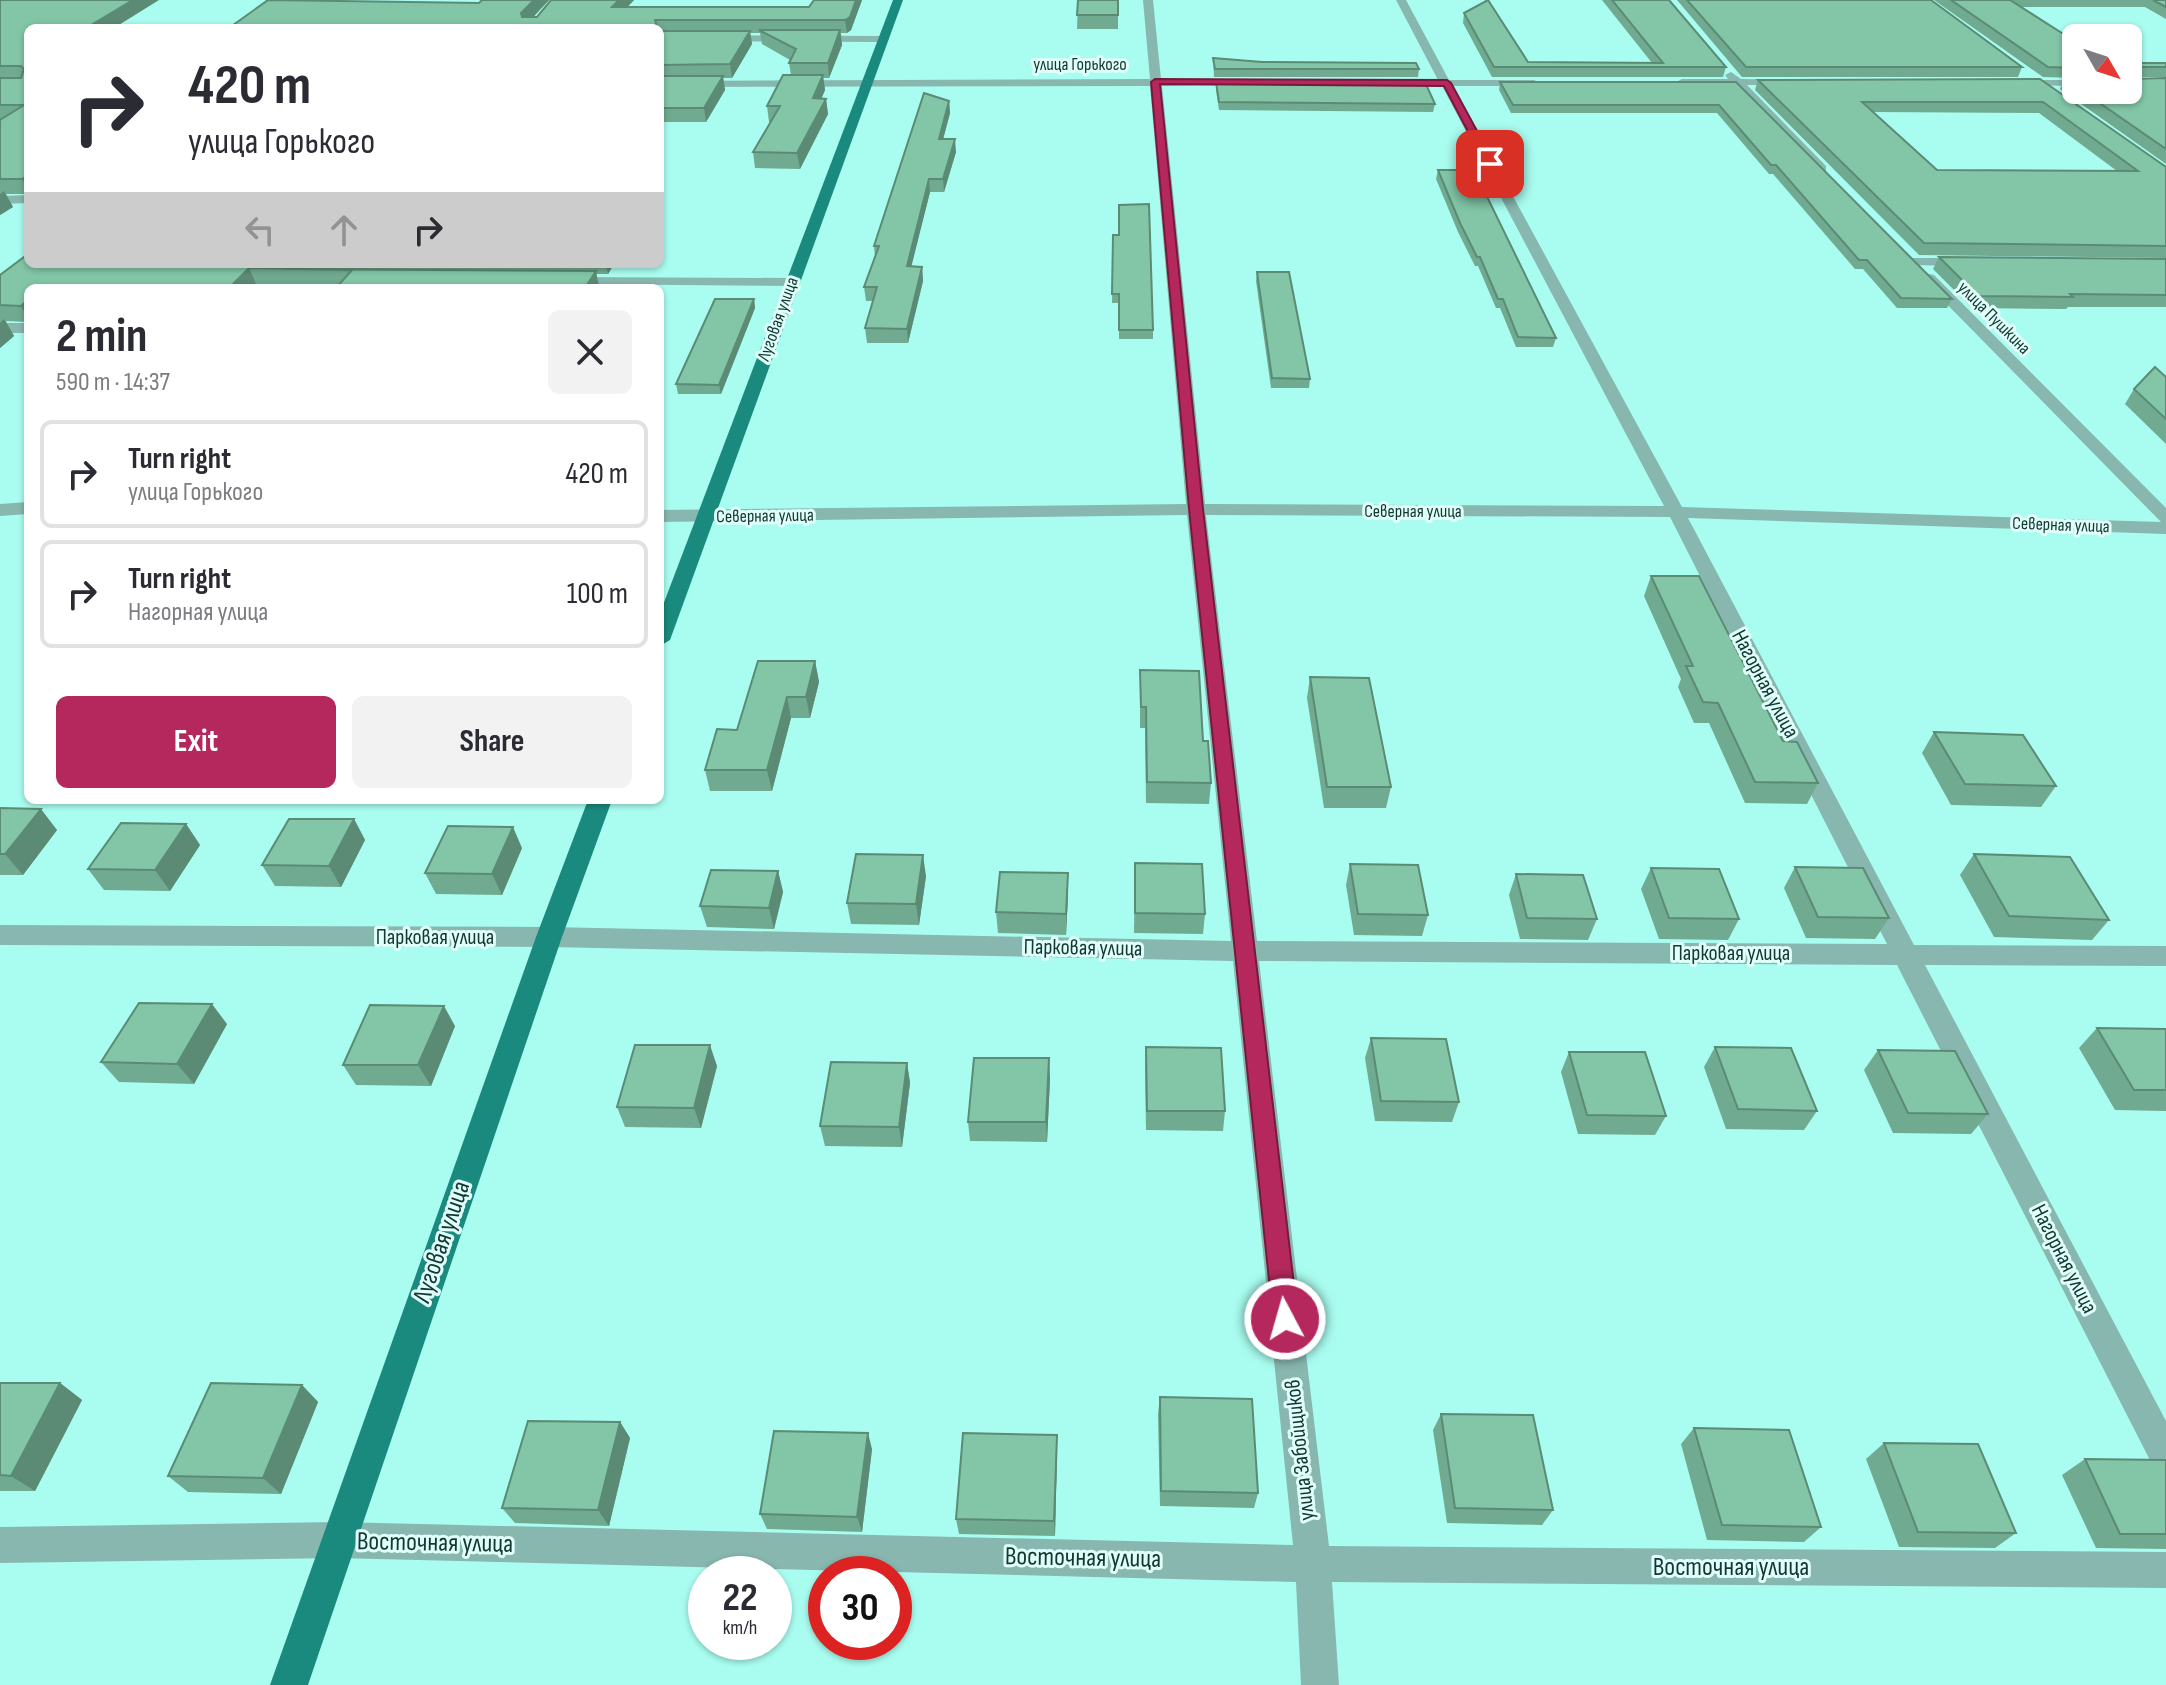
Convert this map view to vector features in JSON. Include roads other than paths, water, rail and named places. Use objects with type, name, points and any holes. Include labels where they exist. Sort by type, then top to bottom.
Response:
[{"type":"main road","name":"Луговая улица","points":[[664,629],[898,0]]},
{"type":"main road","name":"Луговая улица","points":[[289,1685],[337,1540],[599,804]]},
{"type":"street","name":"улица Забойщиков","points":[[1148,0],[1196,509],[1313,1564],[1320,1685]]},
{"type":"street","name":"Нагорная улица","points":[[1401,0],[1676,512],[2166,1456]]},
{"type":"street","points":[[664,38],[884,39]]},
{"type":"street","points":[[1717,59],[1836,183]]},
{"type":"street","points":[[2025,74],[2051,92]]},
{"type":"street","name":"улица Горького","points":[[664,84],[1309,82]]},
{"type":"street","points":[[1676,82],[1800,82]]},
{"type":"street","points":[[1416,83],[1554,83]]},
{"type":"street","points":[[2007,83],[2062,83]]},
{"type":"street","points":[[0,200],[24,199]]},
{"type":"street","name":"улица Пушкина","points":[[1902,251],[2166,518]]},
{"type":"street","points":[[1913,262],[1976,262]]},
{"type":"street","points":[[552,281],[791,282]]},
{"type":"street","points":[[0,328],[24,328]]},
{"type":"street","points":[[0,510],[24,508]]},
{"type":"street","name":"Северная улица","points":[[664,516],[1196,509],[1676,512],[2166,528]]},
{"type":"street","name":"Парковая улица","points":[[0,935],[549,937],[1244,951],[2166,956]]},
{"type":"street","name":"Восточная улица","points":[[0,1545],[337,1540],[1313,1564],[2166,1570]]}]
